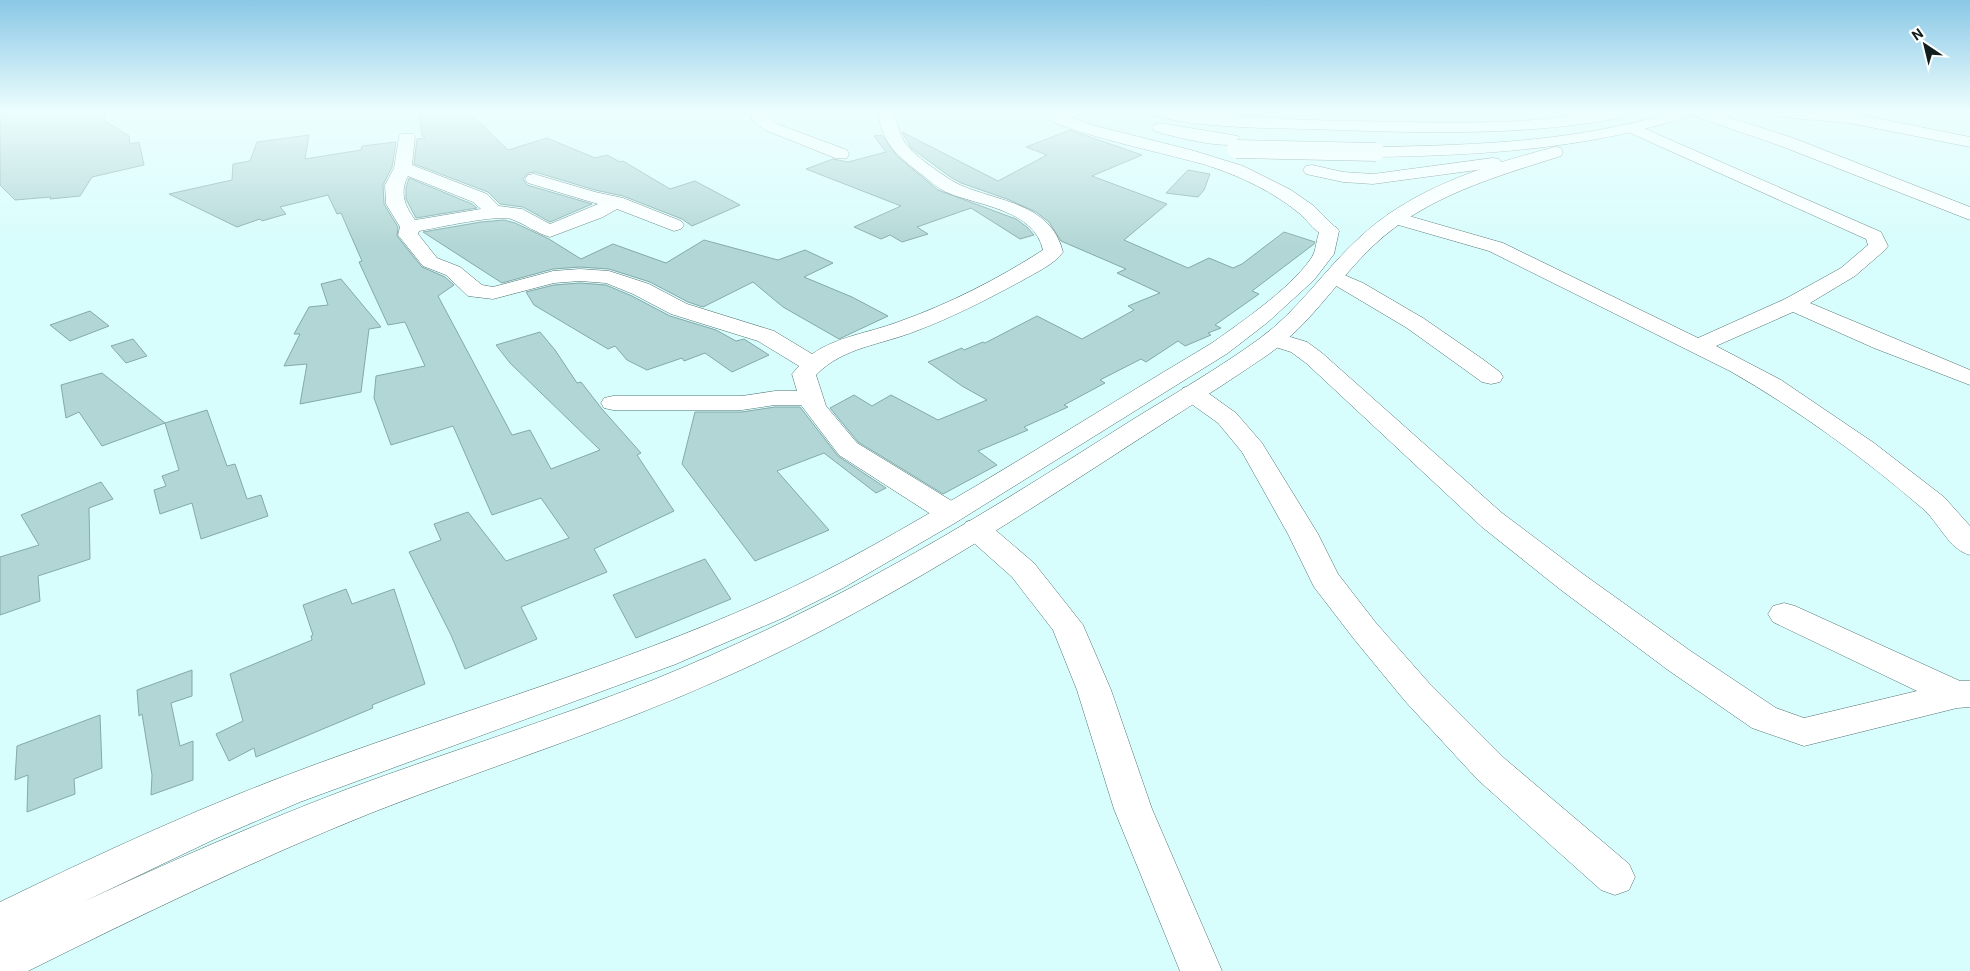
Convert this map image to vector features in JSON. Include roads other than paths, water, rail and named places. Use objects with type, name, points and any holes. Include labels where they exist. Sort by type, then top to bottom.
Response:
[{"type":"main road","points":[[404,157],[403,168],[394,185],[395,204],[410,227],[408,235],[430,262],[453,271],[476,291],[493,293],[553,277],[580,275],[609,276],[641,289],[680,309],[766,336],[814,365]]},
{"type":"main road","points":[[908,157],[943,183],[971,195],[1016,210],[1043,228],[1052,243],[1053,252],[1030,268],[958,306],[904,328],[824,356],[804,374],[814,407],[848,449],[963,521],[1023,570],[1067,625],[1094,690],[1133,809],[1202,971]]},
{"type":"main road","points":[[0,963],[99,915],[279,834],[362,801],[597,717],[742,655],[825,615],[1245,331],[1309,274],[1324,255],[1327,218],[1248,174],[1200,157]]},
{"type":"main road","points":[[1306,157],[1318,187]]},
{"type":"main road","points":[[1312,170],[1351,178],[1390,178],[1469,168],[1526,157]]},
{"type":"main road","points":[[0,923],[94,876],[208,823],[343,770],[621,672],[775,608],[963,521],[1192,393],[1274,339],[1296,319],[1335,277],[1359,247],[1395,218],[1422,200],[1449,187],[1539,157]]},
{"type":"main road","points":[[1698,346],[1793,304],[1848,272],[1878,246],[1874,236],[1708,157]]},
{"type":"main road","points":[[1822,157],[1970,214]]},
{"type":"main road","points":[[403,168],[480,198],[494,211]]},
{"type":"main road","points":[[534,179],[591,197],[616,202],[674,225]]},
{"type":"main road","points":[[410,227],[477,216],[494,211],[515,213],[550,231],[596,213],[616,202]]},
{"type":"main road","points":[[1395,218],[1496,247],[1600,300],[1698,346],[1772,385],[1865,449],[1934,503],[1970,545]]},
{"type":"main road","points":[[1335,277],[1370,294],[1400,313],[1452,347],[1490,377]]},
{"type":"main road","points":[[1793,304],[1882,343],[1970,378]]},
{"type":"main road","points":[[1274,339],[1299,347],[1314,358],[1492,520],[1572,582],[1680,661],[1764,718],[1804,732],[1963,695]]},
{"type":"main road","points":[[1192,393],[1227,418],[1253,449],[1303,534],[1325,579],[1365,631],[1417,692],[1491,769],[1615,877]]},
{"type":"main road","points":[[613,403],[742,403],[775,398],[811,398]]},
{"type":"main road","points":[[1784,614],[1963,695]]}]
